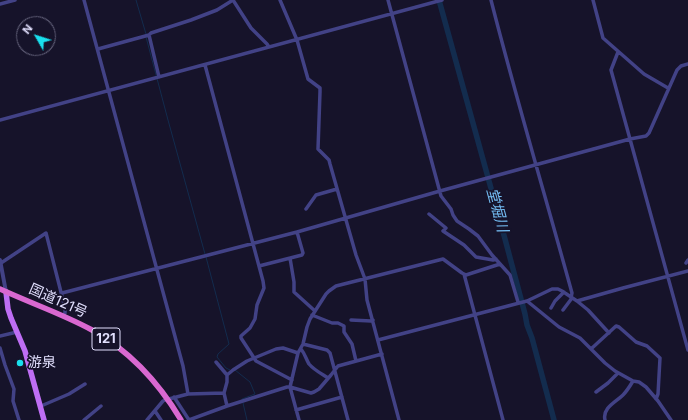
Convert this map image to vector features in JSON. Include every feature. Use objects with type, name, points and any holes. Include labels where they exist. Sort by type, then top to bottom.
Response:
[{"type":"highway","name":"国道121号","points":[[3,290],[84,326],[124,352],[171,398],[181,420]]},
{"type":"main road","points":[[3,290],[11,318],[25,351],[44,420]]},
{"type":"street","points":[[0,4],[16,0]]},
{"type":"street","points":[[84,0],[183,366],[188,394]]},
{"type":"street","points":[[98,49],[192,20],[217,10],[233,0],[251,28],[269,47]]},
{"type":"street","points":[[280,0],[297,40],[308,80],[320,88],[318,149],[329,160],[356,255],[365,279],[368,300],[400,420]]},
{"type":"street","points":[[388,0],[441,196],[451,209],[457,221],[478,236],[510,275],[518,302]]},
{"type":"street","points":[[0,120],[440,0]]},
{"type":"street","points":[[491,0],[572,293],[572,298],[563,310]]},
{"type":"street","points":[[593,0],[603,38],[644,74],[668,88]]},
{"type":"street","points":[[147,35],[160,77]]},
{"type":"street","points":[[618,52],[611,70],[688,350]]},
{"type":"street","points":[[62,293],[297,232],[345,217],[630,138],[646,136],[649,133],[668,88],[679,67],[688,64]]},
{"type":"street","points":[[205,65],[264,288],[257,305],[255,319],[250,328],[241,336],[241,338],[256,361],[292,380]]},
{"type":"street","points":[[306,209],[316,195],[337,189]]},
{"type":"street","points":[[429,214],[446,228],[443,231],[464,245],[476,258],[496,259]]},
{"type":"street","points":[[259,266],[302,254],[297,232]]},
{"type":"street","points":[[3,290],[0,262],[46,234],[62,293],[65,308],[65,313],[63,316]]},
{"type":"street","points":[[290,258],[294,292],[315,311]]},
{"type":"street","points":[[299,420],[290,387],[298,353],[303,344],[308,323],[326,294],[336,286],[443,259],[464,274],[503,420]]},
{"type":"street","points":[[464,274],[469,274],[500,264]]},
{"type":"street","points":[[577,301],[688,271]]},
{"type":"street","points":[[378,340],[476,315],[518,302],[528,301],[552,288],[564,292],[577,301],[588,310],[609,333]]},
{"type":"street","points":[[551,308],[555,301],[564,292]]},
{"type":"street","points":[[528,301],[559,327],[580,338],[605,363],[618,373],[633,381],[643,384],[650,391],[671,420]]},
{"type":"street","points":[[312,315],[344,326],[344,332],[352,344],[356,361]]},
{"type":"street","points":[[351,320],[373,320]]},
{"type":"street","points":[[591,349],[616,326],[636,342],[647,346],[660,357],[661,360],[658,394],[656,399]]},
{"type":"street","points":[[0,336],[17,332]]},
{"type":"street","points":[[303,344],[327,350],[330,353],[348,420]]},
{"type":"street","points":[[0,348],[14,389],[13,401],[19,420]]},
{"type":"street","points":[[227,406],[224,393],[228,375],[242,364],[276,349],[283,348],[298,353]]},
{"type":"street","points":[[301,349],[310,365],[328,378]]},
{"type":"street","points":[[171,398],[189,420],[227,406],[290,387],[311,393],[314,392],[319,389],[338,366],[382,354]]},
{"type":"street","points":[[216,362],[228,375]]},
{"type":"street","points":[[596,392],[618,373]]},
{"type":"street","points":[[606,420],[604,415],[605,413],[625,394],[633,381]]},
{"type":"street","points":[[41,406],[69,394],[85,384]]},
{"type":"street","points":[[147,420],[163,401],[171,398],[188,394],[224,393]]},
{"type":"street","points":[[296,410],[342,397]]},
{"type":"street","points":[[84,420],[101,406]]},
{"type":"street","points":[[155,411],[161,420]]},
{"type":"waterway","points":[[136,0],[146,34]]},
{"type":"waterway","name":"堂堀川","points":[[439,0],[554,420]]},
{"type":"waterway","points":[[146,37],[205,254]]},
{"type":"waterway","points":[[206,257],[229,344],[218,354],[217,357],[226,368],[230,370]]},
{"type":"waterway","points":[[235,370],[250,382],[255,394],[242,400]]},
{"type":"waterway","points":[[243,403],[247,420]]},
{"type":"place","name":"游泉","points":[[20,363]]}]
